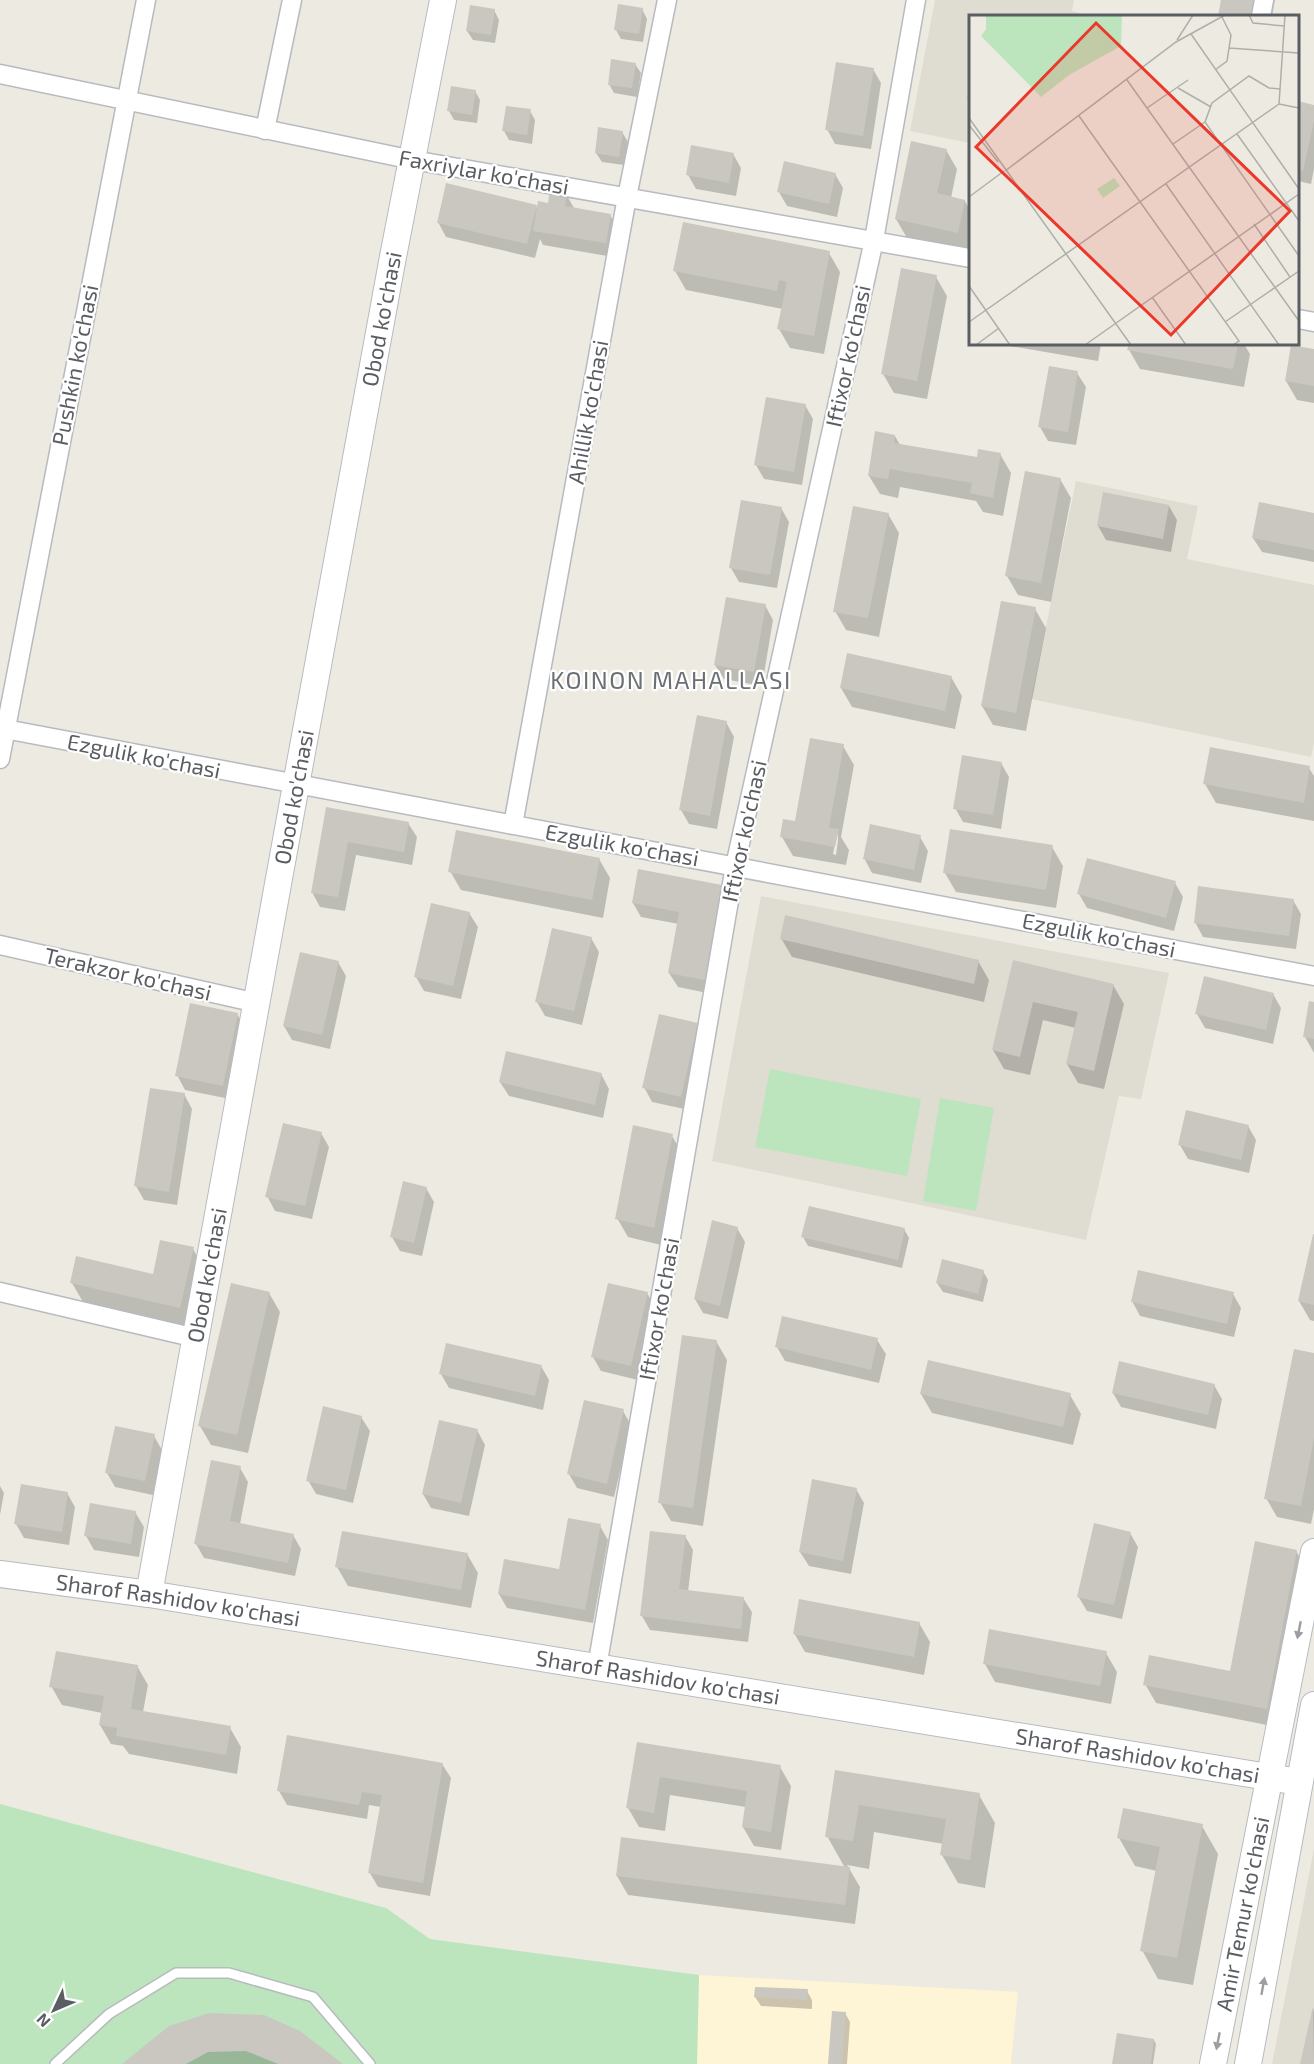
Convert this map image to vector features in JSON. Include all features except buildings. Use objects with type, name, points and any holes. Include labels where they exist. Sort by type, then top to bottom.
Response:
[{"type":"main road","name":"Obod ko'chasi","points":[[149,1594],[392,262],[443,0]]},
{"type":"main road","name":"Amir Temur ko'chasi","points":[[1213,2064],[1314,1552]]},
{"type":"main road","name":"Sharof Rashidov ko'chasi","points":[[0,1574],[149,1594],[1307,1784]]},
{"type":"main road","name":"Amir Temur ko'chasi","points":[[1248,2064],[1307,1784],[1314,1704]]},
{"type":"street","name":"Pushkin ko'chasi","points":[[3,729],[146,0]]},
{"type":"street","points":[[265,130],[292,0]]},
{"type":"street","name":"Ahillik ko'chasi","points":[[513,825],[627,197],[666,0]]},
{"type":"street","name":"Iftixor ko'chasi","points":[[597,1667],[735,866],[874,240],[916,0]]},
{"type":"street","points":[[1261,15],[1264,0]]},
{"type":"street","name":"Faxriylar ko'chasi","points":[[0,74],[413,160],[969,258]]},
{"type":"street","points":[[1299,319],[1314,322]]},
{"type":"street","points":[[0,759],[3,729]]},
{"type":"street","name":"Ezgulik ko'chasi","points":[[3,729],[1314,976]]},
{"type":"street","name":"Terakzor ko'chasi","points":[[0,945],[257,1003]]},
{"type":"street","points":[[0,1292],[196,1338]]},
{"type":"lane","points":[[56,2064],[109,2014],[176,1973],[229,1973],[313,1997],[370,2064]]},
{"type":"shaded area","points":[[935,0],[1074,0],[1072,11],[1085,15],[969,15],[969,143],[910,131]]},
{"type":"shaded area","points":[[1076,481],[1198,506],[1187,559],[1314,585],[1314,743],[1311,757],[1031,699]]},
{"type":"shaded area","points":[[761,896],[1169,973],[1141,1099],[1119,1096],[1086,1240],[712,1161]]},
{"type":"shaded area","points":[[1314,1849],[1314,2064],[1272,2064]]},
{"type":"shaded area","points":[[699,1975],[1018,1992],[1011,2064],[697,2064]]},
{"type":"green space","points":[[770,1069],[921,1099],[907,1176],[755,1147]]},
{"type":"green space","points":[[940,1098],[994,1108],[976,1211],[923,1201]]},
{"type":"green space","points":[[0,1804],[386,1908],[430,1939],[699,1975],[697,2064],[0,2064]]},
{"type":"district","name":"KOINON MAHALLASI","points":[[671,681]]}]
